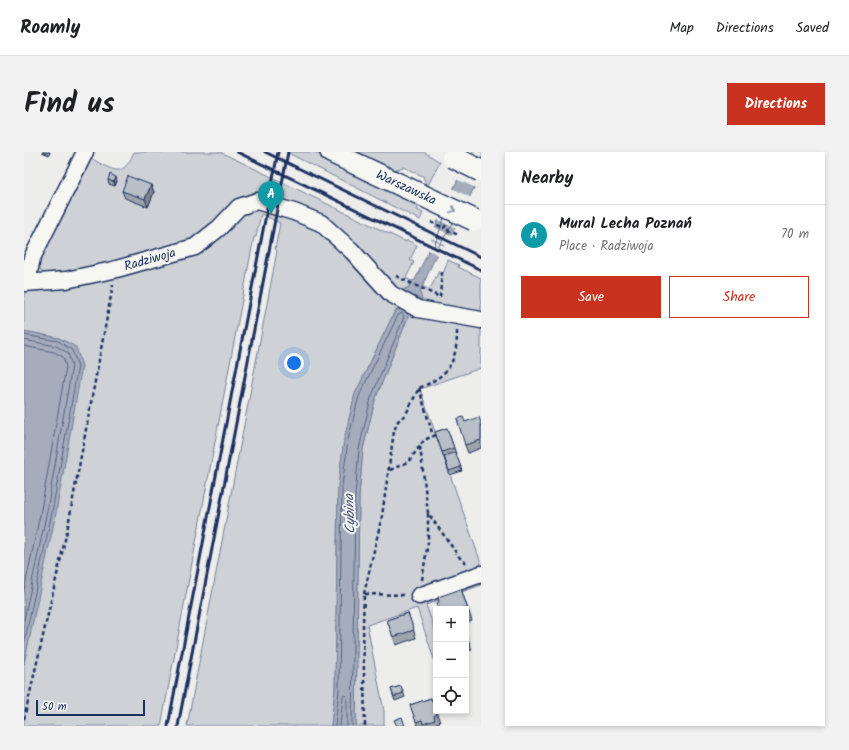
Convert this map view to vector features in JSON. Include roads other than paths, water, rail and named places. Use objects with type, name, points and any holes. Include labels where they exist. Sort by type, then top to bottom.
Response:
[{"type":"main road","name":"Warszawska","points":[[331,152],[477,221]]},
{"type":"main road","points":[[447,155],[481,171]]},
{"type":"street","name":"Radziwoja","points":[[85,152],[32,258],[25,283],[66,280],[113,270],[195,247],[219,228],[239,207],[257,201],[294,212],[321,223],[352,251],[391,294],[418,309],[481,320]]},
{"type":"street","points":[[419,596],[480,574]]},
{"type":"water","name":"Cybina","points":[[471,152],[481,152],[481,173],[454,230],[433,262],[420,292],[422,300],[417,298],[410,306],[408,317],[375,400],[363,449],[359,496],[356,726],[331,726],[335,690],[338,486],[344,440],[355,394],[395,311],[400,309],[406,297],[406,293],[401,291],[409,287],[411,281],[415,280],[428,252],[437,223]]},
{"type":"water","points":[[24,331],[59,338],[76,347],[82,366],[56,513],[24,664]]},
{"type":"railway","points":[[237,152],[481,270]]},
{"type":"railway","points":[[265,152],[481,257]]},
{"type":"railway","points":[[168,726],[278,152]]},
{"type":"railway","points":[[178,726],[288,152]]},
{"type":"place","name":"Mural Lecha Poznań","points":[[271,214]]}]
